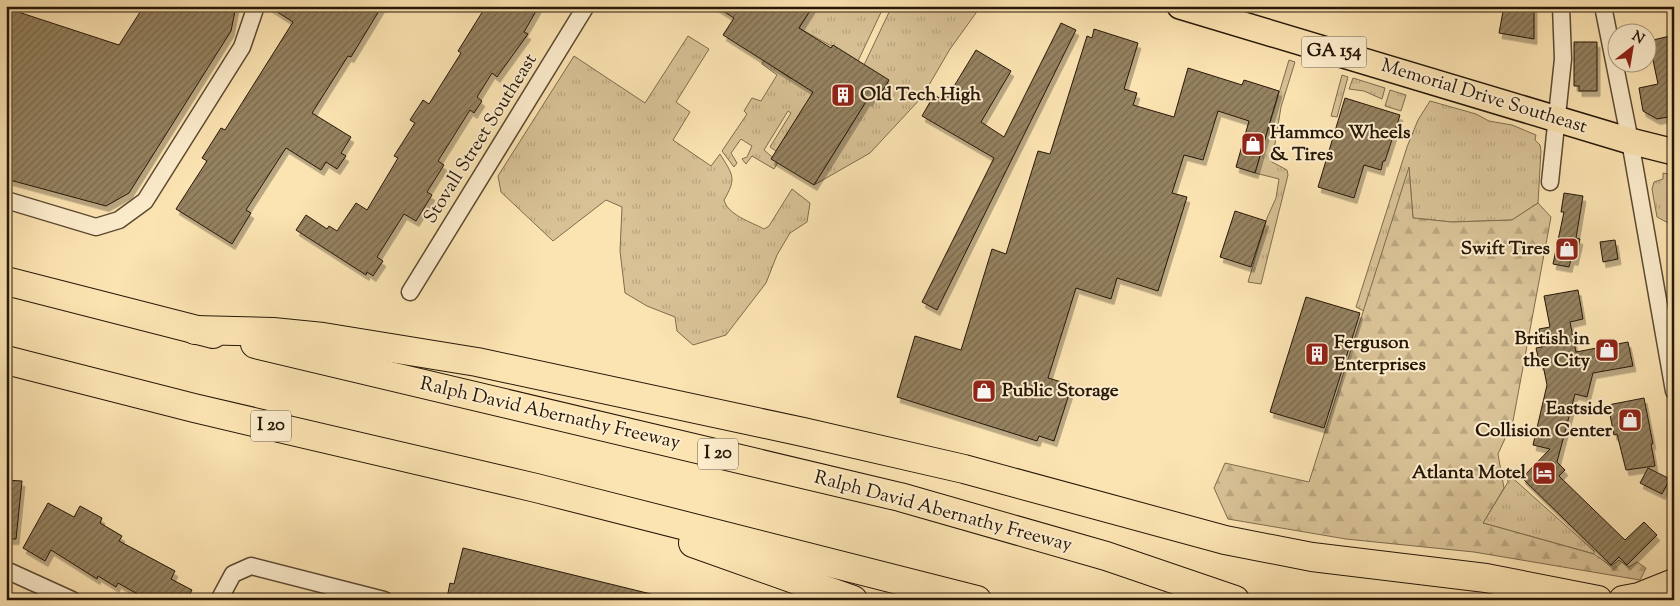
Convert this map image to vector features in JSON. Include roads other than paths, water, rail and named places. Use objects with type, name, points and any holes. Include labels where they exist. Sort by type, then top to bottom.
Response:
[{"type":"highway","name":"Ralph David Abernathy Freeway","points":[[6,281],[195,330],[900,497],[1106,556],[1235,600]]},
{"type":"highway","points":[[195,330],[273,332],[323,337],[477,362],[964,469],[1224,540],[1312,557],[1486,578],[1598,600]]},
{"type":"highway","name":"I 20","points":[[6,360],[185,405],[536,488],[977,600]]},
{"type":"highway","points":[[536,488],[853,600]]},
{"type":"highway","points":[[1623,600],[1639,597],[1674,583]]},
{"type":"main road","name":"Memorial Drive Southeast","points":[[1180,6],[1630,141],[1674,152]]},
{"type":"street","points":[[6,200],[96,227],[119,220],[145,201],[242,48],[256,6]]},
{"type":"street","name":"Stovall Street Southeast","points":[[410,292],[586,6]]},
{"type":"street","points":[[1550,182],[1563,59],[1561,6]]},
{"type":"street","points":[[1603,6],[1630,141],[1674,391]]},
{"type":"street","points":[[219,600],[234,574],[251,566],[384,600]]},
{"type":"street","points":[[6,570],[72,600]]},
{"type":"place","name":"Old Tech High","points":[[843,95]]},
{"type":"place","name":"Hammco Wheels & Tires","points":[[1253,144]]},
{"type":"place","name":"Swift Tires","points":[[1567,249]]},
{"type":"place","name":"British in the City","points":[[1607,350]]},
{"type":"place","name":"Ferguson Enterprises","points":[[1317,354]]},
{"type":"place","name":"Public Storage","points":[[984,391]]},
{"type":"place","name":"Eastside Collision Center","points":[[1630,420]]},
{"type":"place","name":"Atlanta Motel","points":[[1544,473]]}]
